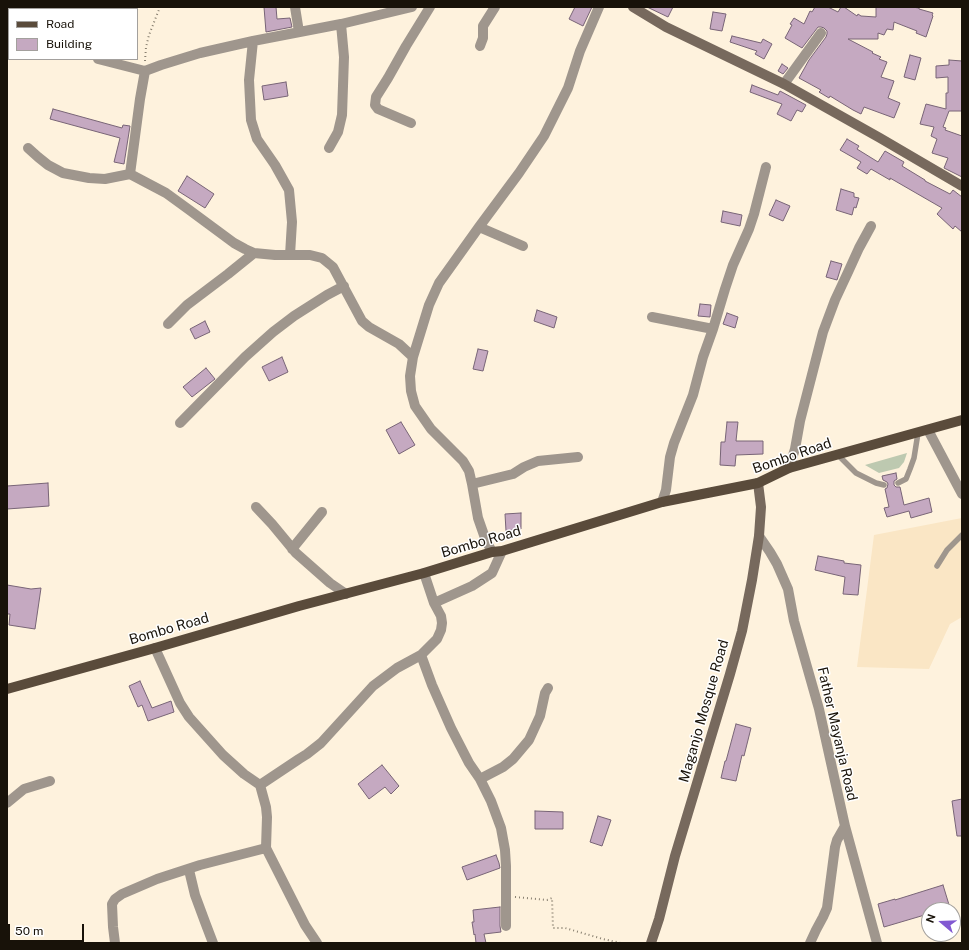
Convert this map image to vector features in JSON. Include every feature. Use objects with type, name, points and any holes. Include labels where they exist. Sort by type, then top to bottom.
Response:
[{"type":"main road","name":"Bombo Road","points":[[7,689],[298,606],[424,573],[662,502],[758,483],[790,468],[962,420]]},
{"type":"street","points":[[295,7],[299,32]]},
{"type":"street","points":[[102,60],[146,71],[160,65],[200,53],[341,24],[412,7]]},
{"type":"street","points":[[411,123],[378,109],[375,105],[376,97],[430,7]]},
{"type":"street","points":[[480,46],[483,26],[495,7]]},
{"type":"street","points":[[434,603],[472,586],[492,573],[497,552],[485,538],[478,518],[469,471],[463,461],[431,428],[415,406],[411,391],[410,376],[412,356],[429,305],[439,283],[544,136],[568,88],[580,51],[599,7]]},
{"type":"street","points":[[633,7],[666,27],[784,84],[962,186]]},
{"type":"street","points":[[329,148],[338,132],[342,115],[344,57],[341,24]]},
{"type":"street","points":[[784,84],[821,33]]},
{"type":"street","points":[[253,41],[250,80],[251,120],[257,139],[275,165],[289,190],[292,222],[290,255]]},
{"type":"street","points":[[130,174],[140,99],[146,71]]},
{"type":"street","points":[[28,148],[48,165],[63,173],[89,178],[105,179],[130,174],[166,193],[234,243],[254,253],[274,255],[310,255],[322,258],[334,266],[362,321],[369,327],[399,344],[412,356]]},
{"type":"street","points":[[662,502],[666,490],[670,457],[674,443],[693,395],[703,357],[733,265],[754,214],[766,167]]},
{"type":"street","points":[[790,468],[800,421],[823,332],[835,300],[871,226]]},
{"type":"street","points":[[479,227],[523,246]]},
{"type":"street","points":[[168,324],[188,305],[254,253]]},
{"type":"street","points":[[180,423],[245,358],[274,332],[294,316],[344,286]]},
{"type":"street","points":[[652,317],[713,329]]},
{"type":"street","points":[[928,430],[962,494]]},
{"type":"street","points":[[472,484],[513,474],[538,461],[578,457]]},
{"type":"street","name":"Maganjo Mosque Road","points":[[651,943],[659,919],[675,856],[726,689],[742,631],[759,536],[761,507],[758,483]]},
{"type":"street","points":[[256,507],[296,554],[330,583],[346,594]]},
{"type":"street","points":[[292,549],[322,512]]},
{"type":"street","name":"Father Mayanja Road","points":[[759,536],[777,564],[788,589],[794,622],[819,709],[845,826],[877,943]]},
{"type":"street","points":[[260,785],[312,750],[383,677],[421,655],[437,639],[442,623],[424,573]]},
{"type":"street","points":[[155,648],[180,703],[189,717],[223,755],[244,774],[260,785],[267,816],[266,848],[305,925],[317,943]]},
{"type":"street","points":[[421,655],[432,686],[451,728],[469,763],[480,779],[501,828],[507,883],[506,926]]},
{"type":"street","points":[[480,779],[503,767],[514,759],[529,740],[540,716],[545,693],[548,688]]},
{"type":"street","points":[[7,802],[24,788],[50,781]]},
{"type":"street","points":[[810,943],[826,908],[835,848],[837,840],[845,826]]},
{"type":"street","points":[[115,943],[112,904],[115,899],[122,894],[157,879],[189,870],[200,865],[266,848]]},
{"type":"street","points":[[189,870],[195,895],[213,943]]},
{"type":"lane","points":[[898,482],[906,479],[914,458],[918,433]]},
{"type":"lane","points":[[838,455],[856,473],[876,483],[884,485]]},
{"type":"lane","points":[[937,566],[947,550],[962,535]]},
{"type":"path","points":[[146,71],[146,47],[160,7]]},
{"type":"path","points":[[506,896],[547,900],[552,898],[553,928],[565,928],[621,943]]},
{"type":"shaded area","points":[[962,518],[962,617],[950,624],[929,669],[857,667],[874,535]]},
{"type":"green space","points":[[907,453],[904,462],[899,468],[879,473],[865,465]]},
{"type":"building","points":[[264,7],[276,7],[277,19],[290,18],[292,27],[266,32]]},
{"type":"building","points":[[575,7],[592,7],[583,26],[569,19]]},
{"type":"building","points":[[647,7],[673,7],[668,17]]},
{"type":"building","points":[[815,7],[828,7],[838,12],[841,7],[844,7],[857,16],[858,14],[861,16],[876,17],[876,7],[912,7],[933,13],[926,37],[916,33],[917,31],[894,22],[893,30],[887,29],[884,35],[878,33],[878,39],[848,39],[873,52],[872,53],[881,57],[879,59],[887,62],[881,77],[894,81],[888,98],[900,103],[894,118],[864,107],[861,114],[830,96],[829,98],[819,92],[821,90],[799,78],[809,60],[826,37],[827,31],[824,28],[818,27],[802,48],[785,38],[794,18],[804,24],[810,11],[812,12]]},
{"type":"building","points":[[713,12],[726,14],[722,31],[710,29]]},
{"type":"building","points":[[732,36],[761,43],[763,39],[772,44],[764,59],[755,54],[757,51],[730,42]]},
{"type":"building","points":[[910,55],[921,58],[915,80],[904,77]]},
{"type":"building","points":[[949,60],[962,61],[962,111],[949,111],[943,127],[946,128],[945,130],[962,136],[962,177],[944,168],[948,158],[932,153],[937,139],[931,136],[934,127],[920,124],[926,104],[946,109],[948,77],[936,78],[936,66],[949,65]]},
{"type":"building","points":[[782,64],[788,68],[783,74],[778,71]]},
{"type":"building","points":[[286,82],[288,96],[264,100],[262,86]]},
{"type":"building","points":[[752,85],[778,95],[780,91],[806,105],[802,112],[797,110],[791,121],[777,114],[782,104],[750,92]]},
{"type":"building","points":[[53,109],[122,128],[123,125],[130,126],[124,164],[114,162],[120,138],[50,119]]},
{"type":"building","points":[[847,139],[859,146],[857,149],[878,162],[885,151],[904,162],[902,166],[925,181],[950,194],[953,190],[962,197],[962,232],[955,226],[953,229],[937,214],[942,208],[890,178],[890,180],[871,169],[867,174],[857,168],[861,162],[840,150]]},
{"type":"building","points":[[187,176],[214,194],[205,208],[178,191]]},
{"type":"building","points":[[841,189],[854,193],[854,197],[859,198],[852,215],[836,210]]},
{"type":"building","points":[[776,200],[790,206],[783,221],[769,215]]},
{"type":"building","points":[[723,211],[742,215],[740,226],[721,222]]},
{"type":"building","points":[[831,261],[842,264],[837,280],[826,277]]},
{"type":"building","points":[[700,304],[711,305],[710,317],[698,316]]},
{"type":"building","points":[[537,310],[557,317],[554,328],[534,321]]},
{"type":"building","points":[[727,313],[738,317],[735,328],[723,324]]},
{"type":"building","points":[[205,321],[210,332],[195,339],[190,329]]},
{"type":"building","points":[[478,349],[488,351],[483,371],[473,369]]},
{"type":"building","points":[[282,357],[288,372],[269,381],[262,367]]},
{"type":"building","points":[[206,368],[215,379],[192,397],[183,387]]},
{"type":"building","points":[[401,422],[415,445],[399,454],[386,430]]},
{"type":"building","points":[[727,422],[738,422],[736,441],[763,441],[763,454],[736,455],[735,466],[720,465],[721,442],[725,442]]},
{"type":"building","points":[[896,473],[897,479],[894,481],[894,485],[896,487],[900,487],[904,505],[929,498],[932,512],[911,518],[909,511],[887,517],[884,508],[889,507],[885,489],[887,488],[888,484],[883,480],[882,476]]},
{"type":"building","points":[[48,483],[49,506],[7,509],[7,486]]},
{"type":"building","points":[[521,513],[521,529],[506,531],[505,514]]},
{"type":"building","points":[[818,556],[844,561],[844,563],[861,565],[858,595],[843,594],[845,577],[815,570]]},
{"type":"building","points":[[7,585],[31,589],[41,588],[35,629],[9,625],[10,614],[7,614]]},
{"type":"building","points":[[140,681],[152,708],[171,701],[174,712],[148,721],[142,705],[138,707],[129,686]]},
{"type":"building","points":[[736,724],[751,728],[744,756],[742,755],[736,781],[721,778]]},
{"type":"building","points":[[382,765],[399,786],[391,794],[385,787],[369,799],[358,784]]},
{"type":"building","points":[[962,799],[962,836],[957,836],[952,801]]},
{"type":"building","points":[[535,811],[563,812],[563,829],[535,829]]},
{"type":"building","points":[[598,816],[611,820],[602,846],[590,842]]},
{"type":"building","points":[[496,855],[500,868],[467,880],[462,867]]},
{"type":"building","points":[[943,885],[948,902],[921,902],[921,916],[884,927],[878,904]]},
{"type":"building","points":[[500,907],[501,932],[484,934],[486,943],[476,943],[472,922],[474,922],[473,910]]}]
